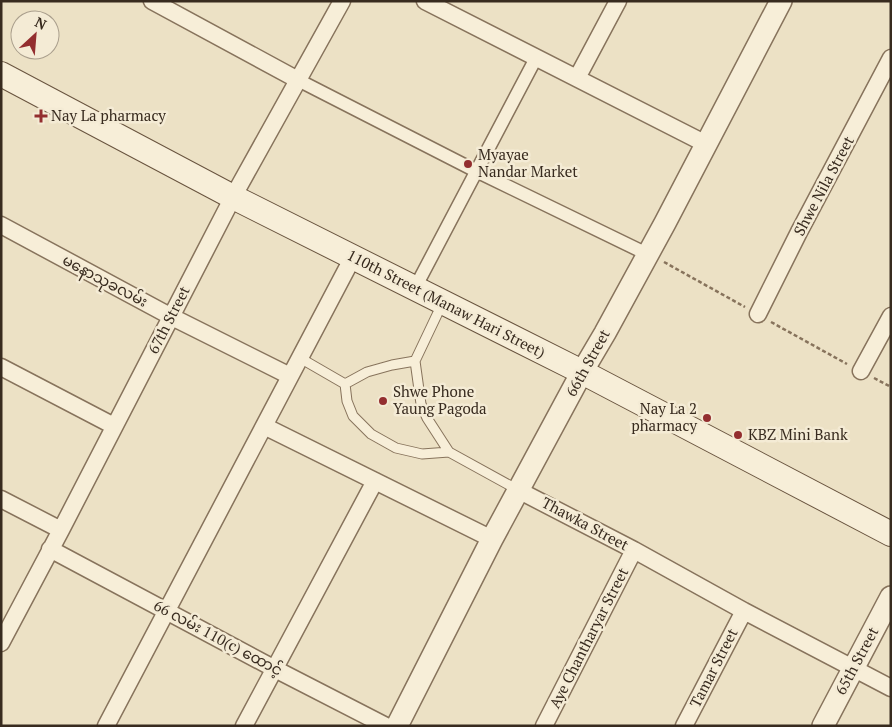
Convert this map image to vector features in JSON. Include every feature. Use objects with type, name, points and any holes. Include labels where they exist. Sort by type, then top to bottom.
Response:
[{"type":"main road","name":"110th Street (Manaw Hari Street)","points":[[1,74],[233,196],[582,372],[891,534]]},
{"type":"street","points":[[152,1],[298,80],[476,171],[647,254]]},
{"type":"street","name":"67th Street","points":[[1,642],[61,530],[233,196],[342,1]]},
{"type":"street","points":[[425,1],[706,144]]},
{"type":"street","points":[[577,78],[618,1]]},
{"type":"street","name":"66th Street","points":[[397,726],[492,539],[665,223],[781,1]]},
{"type":"street","points":[[415,288],[536,58]]},
{"type":"street","name":"Shwe Nila Street","points":[[758,314],[891,58]]},
{"type":"street","name":"မနောသုခလမ်း","points":[[1,225],[170,316],[290,376]]},
{"type":"street","points":[[106,726],[353,257]]},
{"type":"street","points":[[861,371],[891,316]]},
{"type":"street","points":[[1,367],[114,426]]},
{"type":"street","points":[[264,426],[492,539]]},
{"type":"street","points":[[244,726],[375,481]]},
{"type":"street","name":"Thawka Street","points":[[518,490],[891,688]]},
{"type":"street","points":[[1,499],[61,530]]},
{"type":"street","name":"66 လမ်း 110(c) ထောင့်","points":[[50,549],[386,726]]},
{"type":"street","name":"Aye Chantharyar Street","points":[[544,726],[634,550]]},
{"type":"street","name":"65th Street","points":[[823,726],[891,597]]},
{"type":"street","name":"Tamar Street","points":[[684,726],[744,610]]},
{"type":"lane","points":[[345,384],[346,401],[353,416],[371,434],[396,448],[422,454],[449,452],[421,404],[415,361],[443,302]]},
{"type":"lane","points":[[300,358],[345,384]]},
{"type":"lane","points":[[345,384],[366,372],[392,364],[415,361]]},
{"type":"lane","name":"Thawka Street","points":[[449,452],[518,490]]},
{"type":"place","name":"Nay La pharmacy","points":[[41,116]]},
{"type":"place","name":"Myayae Nandar Market","points":[[468,164]]},
{"type":"place","name":"Shwe Phone Yaung Pagoda","points":[[383,401]]},
{"type":"place","name":"Nay La 2 pharmacy","points":[[707,418]]},
{"type":"place","name":"KBZ Mini Bank","points":[[738,435]]}]
